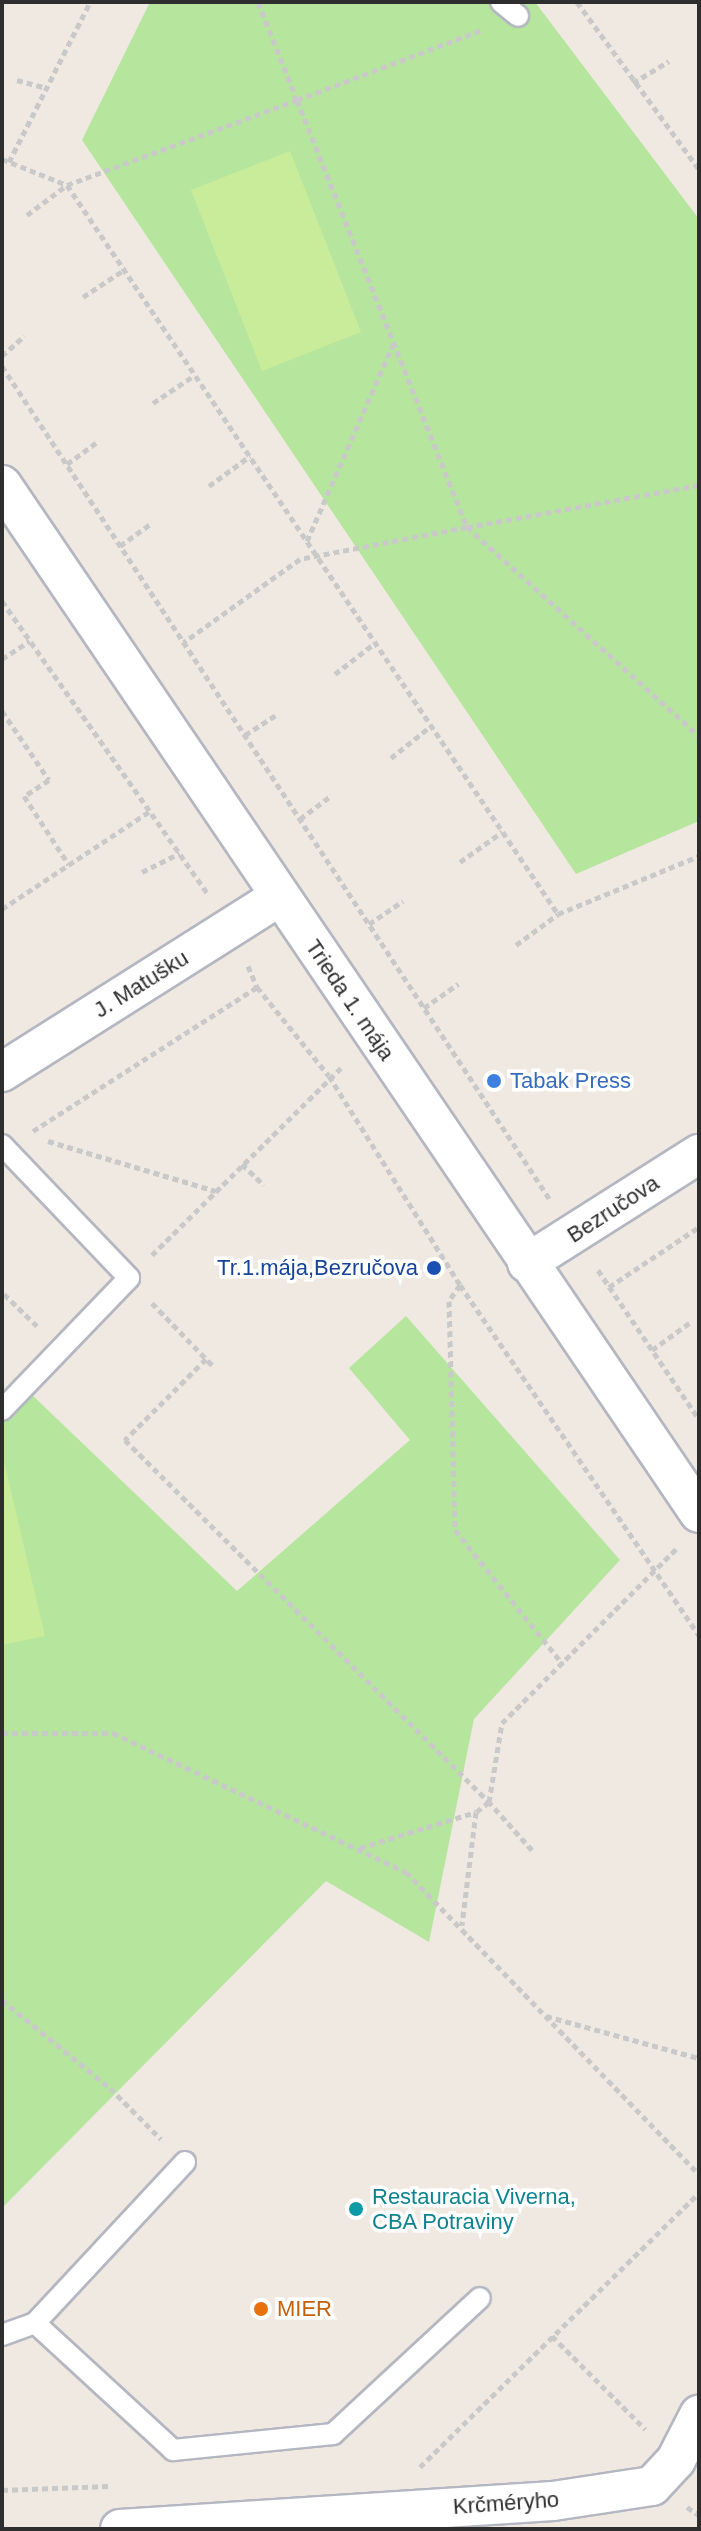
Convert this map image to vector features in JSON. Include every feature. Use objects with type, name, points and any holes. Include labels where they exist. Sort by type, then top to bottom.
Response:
[{"type":"street","name":"Trieda 1. mája","points":[[2,485],[527,1263],[694,1526]]},
{"type":"street","name":"J. Matušku","points":[[2,1072],[279,897]]},
{"type":"street","name":"Bezručova","points":[[527,1263],[699,1154]]},
{"type":"street","points":[[664,2473],[699,2415]]},
{"type":"street","name":"Krčméryho","points":[[120,2529],[553,2501],[664,2473]]},
{"type":"lane","points":[[501,2],[518,16]]},
{"type":"lane","points":[[2,1145],[129,1278],[2,1410]]},
{"type":"lane","points":[[2,2335],[35,2323],[185,2162]]},
{"type":"lane","points":[[35,2323],[173,2450],[333,2434],[480,2298]]},
{"type":"path","points":[[9,162],[90,2]]},
{"type":"path","points":[[258,2],[467,527],[699,736]]},
{"type":"path","points":[[578,2],[633,83],[699,169]]},
{"type":"path","points":[[27,215],[67,185],[518,16]]},
{"type":"path","points":[[633,83],[669,61]]},
{"type":"path","points":[[17,80],[46,88]]},
{"type":"path","points":[[2,159],[67,185],[558,914]]},
{"type":"path","points":[[83,297],[124,270]]},
{"type":"path","points":[[2,356],[24,336]]},
{"type":"path","points":[[307,542],[394,342]]},
{"type":"path","points":[[2,366],[559,1213]]},
{"type":"path","points":[[153,403],[195,375]]},
{"type":"path","points":[[67,464],[96,443]]},
{"type":"path","points":[[209,486],[250,456]]},
{"type":"path","points":[[184,642],[300,559],[699,485]]},
{"type":"path","points":[[120,546],[150,524]]},
{"type":"path","points":[[2,601],[231,927],[257,987],[329,1076],[460,1285],[699,1635]]},
{"type":"path","points":[[2,659],[30,641]]},
{"type":"path","points":[[335,674],[375,643]]},
{"type":"path","points":[[2,711],[49,780],[24,796],[69,865]]},
{"type":"path","points":[[245,735],[277,714]]},
{"type":"path","points":[[391,758],[431,726]]},
{"type":"path","points":[[300,819],[332,795]]},
{"type":"path","points":[[2,909],[150,811]]},
{"type":"path","points":[[460,862],[502,832]]},
{"type":"path","points":[[142,872],[180,853]]},
{"type":"path","points":[[516,945],[558,914],[699,856]]},
{"type":"path","points":[[369,924],[403,901]]},
{"type":"path","points":[[424,1008],[458,984]]},
{"type":"path","points":[[216,1191],[27,1135],[257,987]]},
{"type":"path","points":[[214,1367],[129,1278],[329,1076],[377,1039],[433,1022]]},
{"type":"path","points":[[242,1164],[264,1185]]},
{"type":"path","points":[[699,1227],[609,1287],[699,1419]]},
{"type":"path","points":[[460,1285],[449,1301],[455,1530],[562,1663]]},
{"type":"path","points":[[4,1294],[24,1312]]},
{"type":"path","points":[[652,1350],[692,1321]]},
{"type":"path","points":[[206,1359],[125,1440],[489,1802],[532,1850]]},
{"type":"path","points":[[360,1848],[476,1812],[489,1802],[502,1723],[694,1526]]},
{"type":"path","points":[[2,1733],[113,1733],[406,1872],[462,1926],[699,2174]]},
{"type":"path","points":[[462,1926],[476,1812]]},
{"type":"path","points":[[2,2000],[110,2088],[185,2162]]},
{"type":"path","points":[[545,2015],[699,2058]]},
{"type":"path","points":[[552,2336],[664,2473]]},
{"type":"green space","points":[[150,2],[535,2],[699,219],[699,821],[576,874],[82,140]]},
{"type":"green space","points":[[290,151],[361,332],[262,371],[191,190]]},
{"type":"green space","points":[[406,1316],[620,1560],[474,1719],[429,1942],[326,1881],[2,2208],[2,1424],[31,1394],[237,1591],[410,1440],[349,1368]]},
{"type":"green space","points":[[2,1453],[45,1636],[2,1645]]},
{"type":"place","name":"Tabak Press","points":[[494,1081]]},
{"type":"place","name":"Tr.1.mája,Bezručova","points":[[434,1268]]},
{"type":"place","name":"Restauracia Viverna, CBA Potraviny","points":[[356,2209]]},
{"type":"place","name":"MIER","points":[[261,2309]]}]
